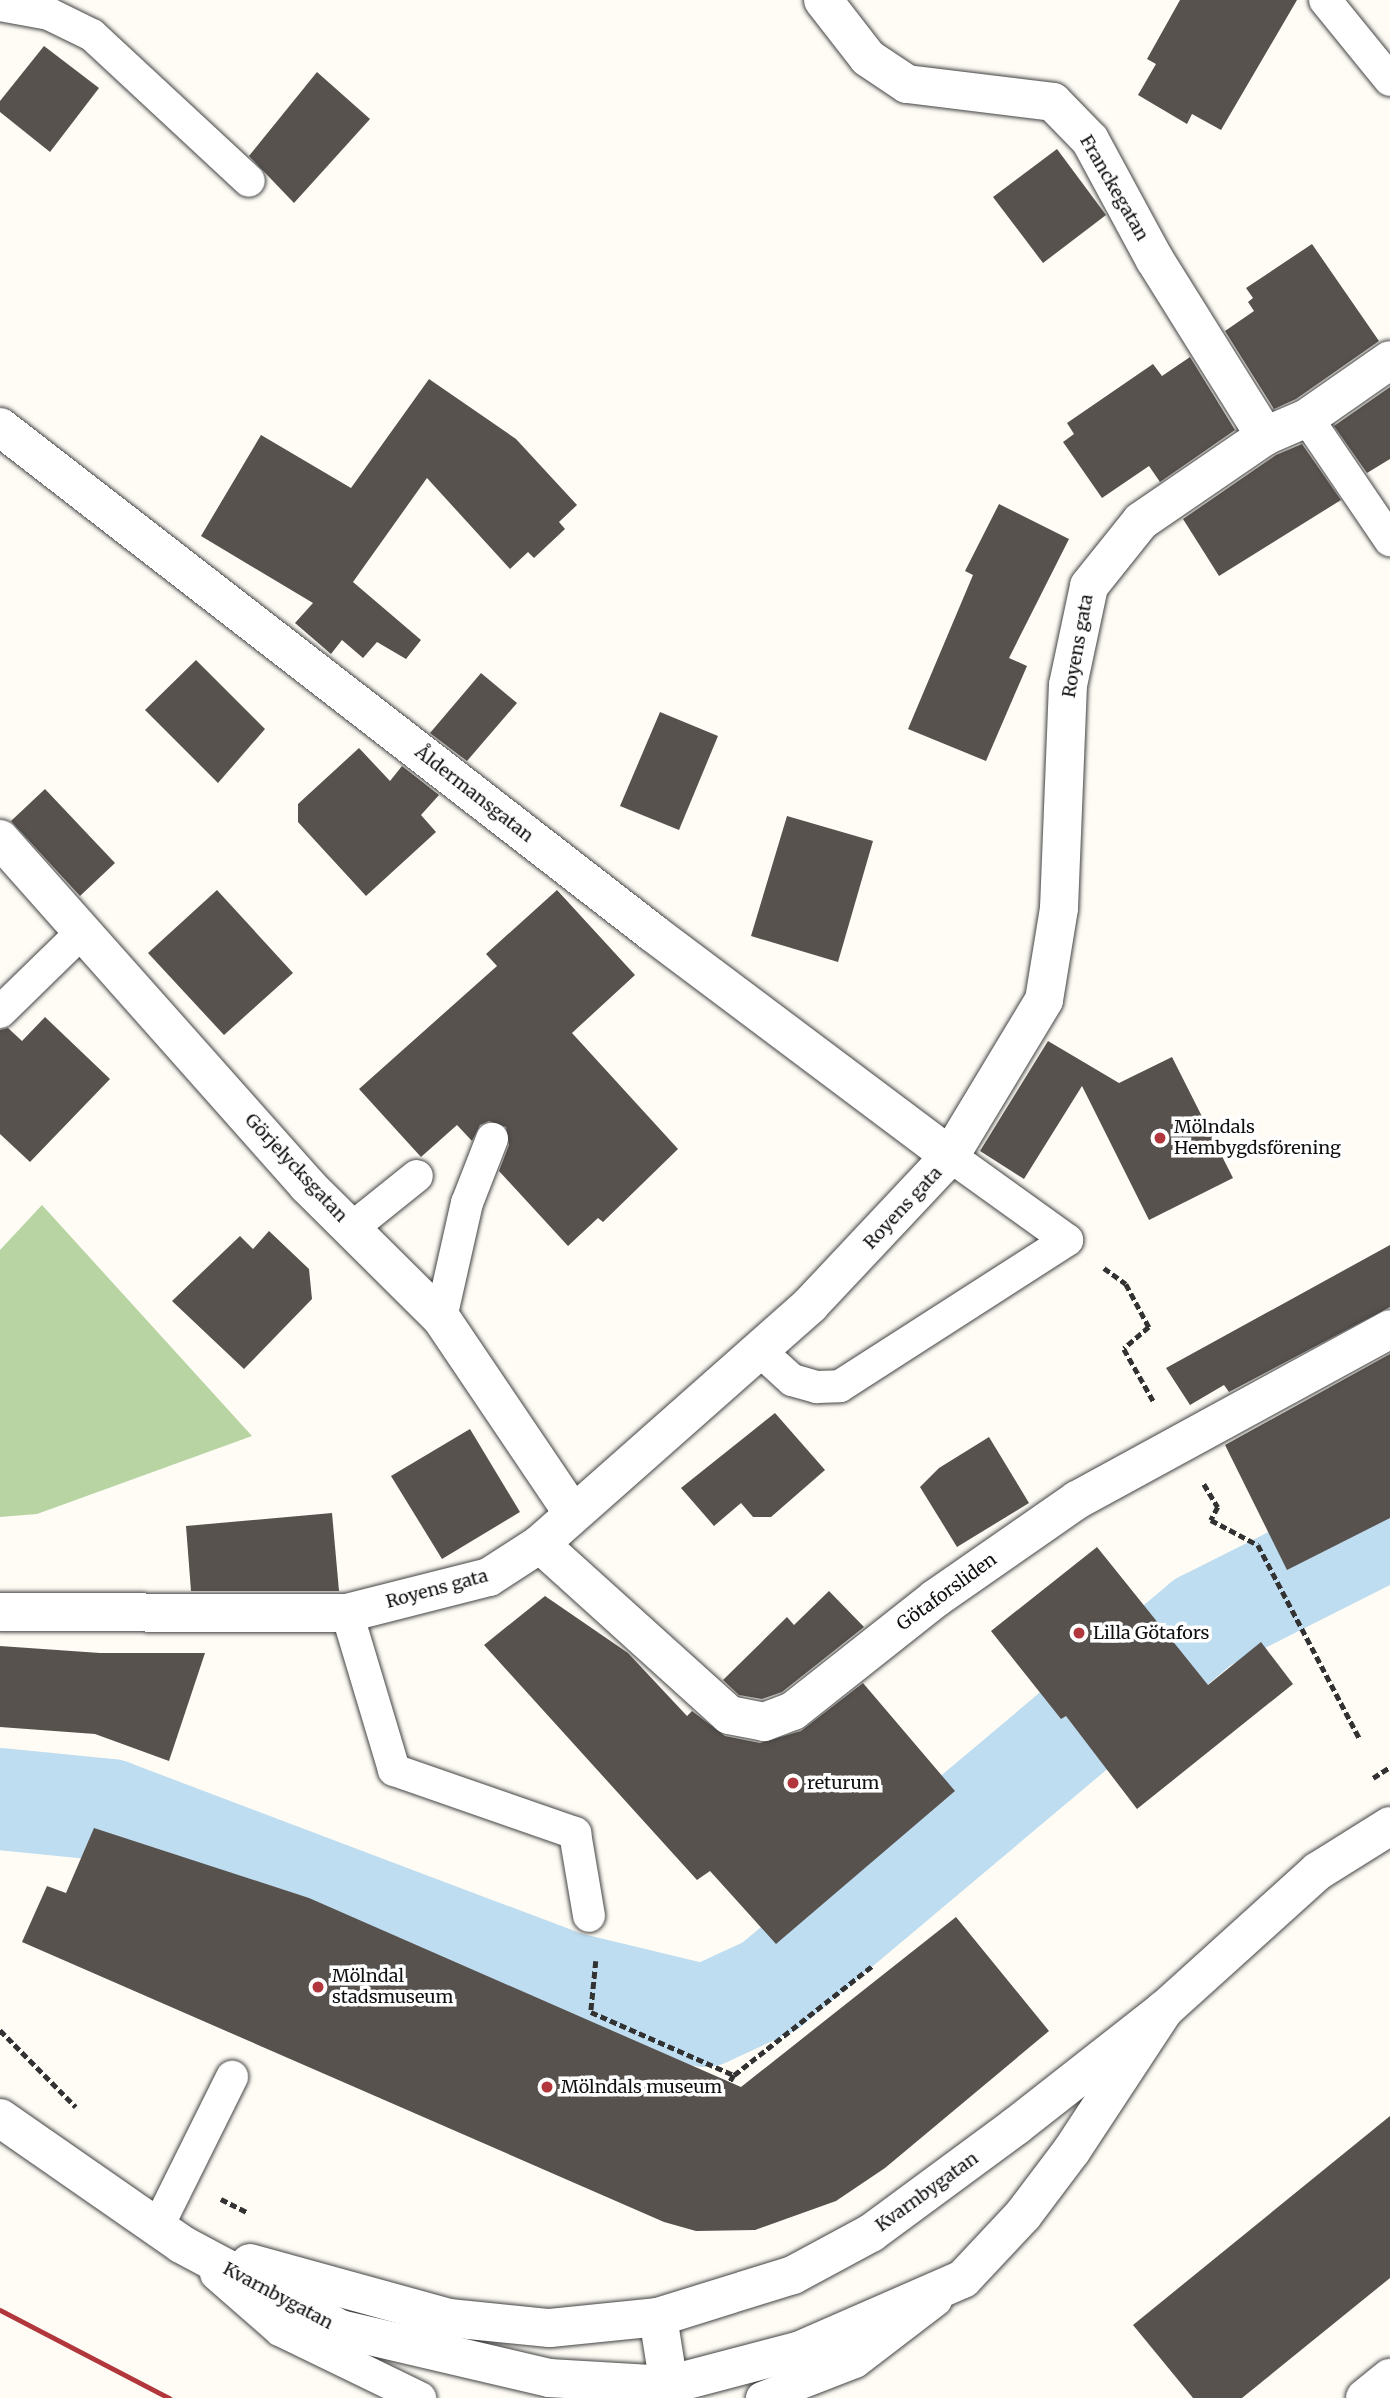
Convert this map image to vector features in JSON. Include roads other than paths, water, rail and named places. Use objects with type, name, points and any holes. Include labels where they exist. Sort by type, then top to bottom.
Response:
[{"type":"street","name":"Franckegatan","points":[[823,0],[868,58],[907,85],[1053,102],[1090,139],[1155,260],[1265,436]]},
{"type":"street","name":"Royens gata","points":[[0,1612],[346,1613],[489,1577],[540,1544],[572,1512],[810,1305],[950,1156],[1044,1000],[1059,908],[1068,685],[1089,586],[1141,521],[1265,436],[1307,418],[1390,360]]},
{"type":"street","name":"Åldermansgatan","points":[[0,427],[653,933],[950,1156]]},
{"type":"street","name":"Görjelycksgatan","points":[[0,839],[84,930],[307,1185],[441,1318],[572,1512]]},
{"type":"street","name":"Götaforsliden","points":[[540,1544],[729,1715],[764,1722],[793,1711],[936,1598],[1077,1500],[1177,1442],[1390,1329]]},
{"type":"street","name":"Kvarnbygatan","points":[[169,2236],[449,2318],[550,2328],[658,2317],[793,2275],[871,2233],[1164,2010],[1318,1871],[1390,1826]]},
{"type":"street","name":"Kvarnbygatan","points":[[0,2118],[169,2236],[340,2329],[549,2378],[670,2391],[798,2351],[963,2279],[1023,2215],[1072,2150],[1164,2010]]},
{"type":"street","points":[[658,2317],[670,2391]]},
{"type":"street","points":[[1365,2398],[1390,2378]]},
{"type":"lane","points":[[1325,0],[1389,76]]},
{"type":"lane","points":[[0,5],[49,13],[92,35],[249,181]]},
{"type":"lane","points":[[1307,418],[1390,540]]},
{"type":"lane","points":[[0,1012],[84,930]]},
{"type":"lane","points":[[441,1318],[467,1203],[492,1139]]},
{"type":"lane","points":[[758,1349],[792,1380],[817,1387],[840,1386],[1067,1240],[950,1156]]},
{"type":"lane","points":[[352,1228],[417,1176]]},
{"type":"lane","points":[[346,1613],[394,1770],[575,1833],[589,1916]]},
{"type":"lane","points":[[169,2236],[183,2179],[232,2077]]},
{"type":"lane","name":"Kvarnbygatan","points":[[169,2236],[280,2329],[420,2398]]},
{"type":"lane","name":"Kvarnbygatan","points":[[762,2398],[855,2361],[963,2279]]},
{"type":"waterway","points":[[0,1799],[110,1810],[569,1983],[705,2016],[770,1986],[1203,1622],[1390,1528]]},
{"type":"railway","points":[[0,2310],[169,2398]]},
{"type":"place","name":"Mölndals Hembygdsförening","points":[[1160,1138]]},
{"type":"place","name":"Lilla Götafors","points":[[1079,1633]]},
{"type":"place","name":"returum","points":[[793,1783]]},
{"type":"place","name":"Mölndal stadsmuseum","points":[[318,1987]]},
{"type":"place","name":"Mölndals museum","points":[[547,2087]]}]
